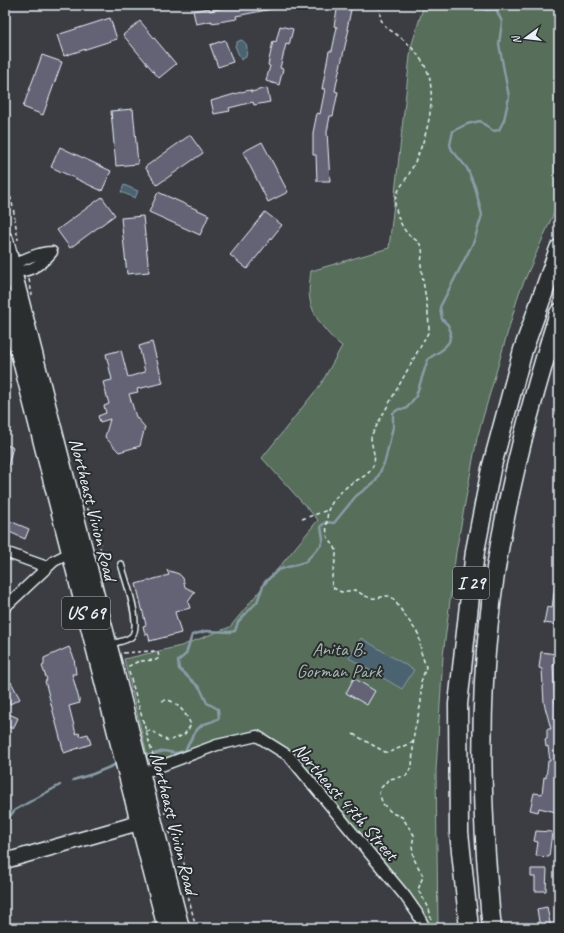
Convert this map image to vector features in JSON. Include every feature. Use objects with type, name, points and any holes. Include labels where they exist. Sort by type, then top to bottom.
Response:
[{"type":"highway","name":"I 29","points":[[468,928],[459,832],[458,704],[475,552],[491,469],[523,350],[559,249]]},
{"type":"highway","name":"I 29","points":[[492,928],[484,819],[482,763],[482,709],[489,621],[500,545],[518,457],[540,371],[559,313]]},
{"type":"main road","name":"Northeast Vivion Road","points":[[5,240],[9,270],[33,350],[77,551]]},
{"type":"main road","name":"Northeast Vivion Road","points":[[5,298],[77,551],[108,647],[135,776],[153,819],[181,928]]},
{"type":"main road","points":[[16,339],[33,350]]},
{"type":"main road","name":"Northeast Vivion Road","points":[[153,819],[166,928]]},
{"type":"street","points":[[5,607],[47,567],[77,551]]},
{"type":"street","points":[[5,552],[47,567]]},
{"type":"street","name":"Northeast 47th Street","points":[[135,776],[156,765],[217,745],[257,736],[289,756],[428,925]]},
{"type":"street","points":[[5,861],[153,819]]},
{"type":"lane","points":[[108,647],[128,639],[133,636],[135,631],[136,621],[121,564]]},
{"type":"path","points":[[380,5],[379,14],[382,22],[414,52],[428,72],[431,82],[430,120],[412,167],[398,191],[395,203],[403,228],[418,242],[422,250],[422,277],[429,318],[429,331],[371,436],[375,456],[374,465],[362,479],[351,484],[339,494],[328,510],[327,535],[335,545],[337,553],[331,581],[332,587],[341,592],[355,590],[376,598],[385,596],[392,597],[419,635],[421,652],[426,667],[421,682],[420,712],[413,742],[414,755],[409,772],[406,776],[389,779],[381,788],[379,793],[383,804],[392,813],[402,817],[414,835],[412,846],[414,859],[423,876],[418,890],[429,908],[428,925]]},
{"type":"path","points":[[302,519],[328,510]]},
{"type":"path","points":[[108,647],[152,651],[159,654],[159,658],[156,660],[139,661],[127,667]]},
{"type":"path","points":[[146,731],[152,731],[168,741],[184,735],[191,725],[187,714],[172,701],[166,699],[162,701]]},
{"type":"path","points":[[353,734],[385,752],[390,752],[413,742]]},
{"type":"path","points":[[152,748],[164,795],[153,819]]},
{"type":"path","points":[[168,828],[183,856],[188,895],[196,928]]},
{"type":"green space","name":"Anita B. Gorman Park","points":[[424,5],[559,5],[559,201],[519,293],[477,438],[456,552],[443,656],[436,770],[438,928],[431,928],[416,904],[289,756],[257,736],[193,749],[149,763],[124,659],[181,646],[230,627],[318,520],[262,458],[321,384],[342,346],[327,332],[314,313],[309,297],[311,271],[389,248],[411,47]]},
{"type":"water","points":[[241,40],[244,41],[247,49],[246,57],[241,60],[235,46],[237,42]]},
{"type":"water","points":[[124,185],[138,191],[135,198],[121,192]]},
{"type":"water","points":[[361,638],[414,670],[402,689],[349,658]]},
{"type":"building","points":[[234,5],[277,5],[277,8],[236,16],[237,19],[196,24],[193,11],[209,8],[210,11]]},
{"type":"building","points":[[338,5],[352,5],[347,29],[349,29],[335,91],[338,92],[333,116],[330,116],[327,132],[330,181],[317,181],[316,155],[313,155],[313,133],[317,113],[320,114],[325,89],[322,89],[329,51],[332,51],[337,27],[334,26]]},
{"type":"building","points":[[110,18],[117,39],[64,56],[57,35]]},
{"type":"building","points":[[140,21],[176,64],[159,78],[123,35]]},
{"type":"building","points":[[280,26],[293,29],[289,45],[286,44],[280,68],[283,69],[279,85],[266,81],[270,66],[268,65],[273,41],[276,42]]},
{"type":"building","points":[[225,40],[233,62],[218,67],[210,45]]},
{"type":"building","points":[[42,55],[62,62],[43,115],[23,107]]},
{"type":"building","points":[[267,88],[270,102],[254,105],[253,102],[229,108],[230,111],[214,114],[211,101],[245,91],[251,90],[251,92]]},
{"type":"building","points":[[133,109],[138,164],[116,166],[111,111]]},
{"type":"building","points":[[190,135],[203,153],[157,185],[145,167]]},
{"type":"building","points":[[262,142],[288,192],[268,202],[243,152]]},
{"type":"building","points":[[60,147],[111,171],[102,191],[51,167]]},
{"type":"building","points":[[158,192],[209,215],[200,235],[149,212]]},
{"type":"building","points":[[102,197],[115,215],[70,248],[57,230]]},
{"type":"building","points":[[265,212],[282,225],[247,269],[230,255]]},
{"type":"building","points":[[143,216],[149,272],[127,274],[121,218]]},
{"type":"building","points":[[152,342],[163,383],[137,389],[138,392],[129,394],[136,417],[145,427],[140,446],[119,452],[105,437],[110,419],[100,422],[98,416],[106,413],[104,406],[109,404],[103,382],[112,380],[106,354],[121,350],[128,377],[145,372],[139,346]]},
{"type":"building","points":[[5,445],[13,447],[7,469],[5,468]]},
{"type":"building","points":[[5,519],[29,529],[25,539],[5,530]]},
{"type":"building","points":[[167,570],[179,574],[183,578],[185,587],[195,592],[188,602],[190,608],[175,612],[181,633],[150,641],[148,634],[145,634],[143,626],[146,625],[136,584],[169,575]]},
{"type":"building","points":[[555,585],[559,586],[559,625],[544,623],[547,607],[552,608]]},
{"type":"building","points":[[69,647],[74,658],[76,674],[72,674],[80,703],[69,706],[76,734],[79,733],[80,736],[88,734],[91,744],[64,753],[45,681],[47,680],[42,666],[44,665],[44,658]]},
{"type":"building","points":[[541,652],[556,654],[555,665],[553,665],[555,702],[559,716],[559,797],[556,812],[539,808],[538,812],[530,810],[534,793],[542,794],[544,777],[546,778],[548,761],[550,761],[548,746],[546,747],[545,739],[547,739],[547,729],[551,729],[544,703],[542,669],[539,668]]},
{"type":"building","points":[[354,678],[375,691],[367,705],[346,693]]},
{"type":"building","points":[[11,682],[20,699],[10,704],[5,695],[5,685]]},
{"type":"building","points":[[9,714],[18,718],[13,729],[5,725],[5,717],[7,718]]},
{"type":"building","points":[[536,831],[552,832],[549,857],[536,856],[538,842],[534,841]]},
{"type":"building","points":[[531,869],[547,869],[546,891],[535,891],[535,877],[531,877]]},
{"type":"building","points":[[547,907],[551,928],[540,928],[537,909]]},
{"type":"waterway","points":[[143,757],[164,751],[175,753],[185,751],[193,736],[201,726],[219,718],[218,709],[207,703],[200,688],[179,669],[178,661],[186,654],[192,635],[206,631],[235,631],[238,622],[257,602],[264,583],[278,570],[305,562],[321,545],[323,539],[321,526],[326,522],[334,523],[356,496],[376,481],[385,461],[393,427],[393,413],[399,409],[406,409],[416,396],[428,359],[442,350],[449,342],[451,332],[448,325],[442,319],[440,307],[474,241],[482,215],[475,187],[467,168],[452,150],[450,145],[453,131],[467,124],[480,121],[493,131],[499,130],[504,120],[509,97],[499,44],[502,22],[496,9],[486,10],[481,5]]},
{"type":"waterway","points":[[73,780],[117,764]]},
{"type":"waterway","points":[[5,822],[15,810],[60,785]]}]
